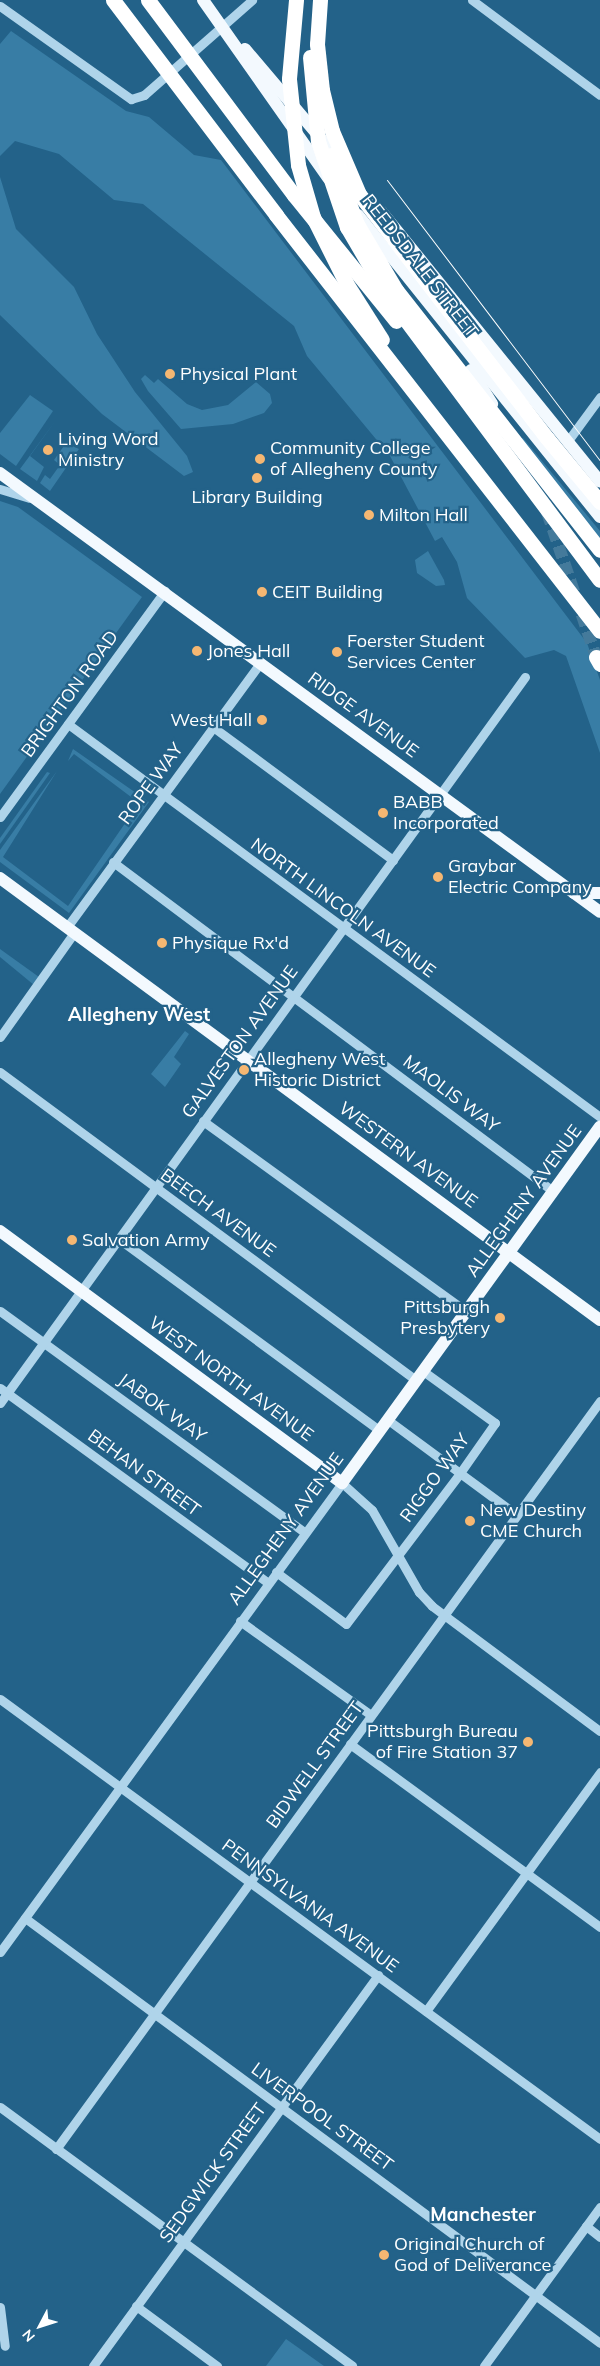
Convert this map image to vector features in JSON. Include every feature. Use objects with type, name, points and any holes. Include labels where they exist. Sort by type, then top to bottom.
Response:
[{"type":"highway","points":[[113,0],[276,214],[600,631]]},
{"type":"highway","points":[[148,0],[294,194],[386,312],[432,358]]},
{"type":"highway","points":[[296,0],[289,79],[298,165],[313,217],[346,283],[445,432]]},
{"type":"highway","points":[[313,0],[310,83],[318,141],[347,227],[385,292],[432,358],[600,580]]},
{"type":"highway","points":[[320,0],[320,91],[329,148],[357,224],[396,290],[600,550]]},
{"type":"highway","points":[[320,0],[317,44],[322,90],[332,131],[359,194],[547,438],[600,502]]},
{"type":"main road","name":"REEDSDALE STREET","points":[[203,0],[224,27],[307,150],[600,517]]},
{"type":"main road","name":"REEDSDALE STREET","points":[[224,27],[275,81],[600,481]]},
{"type":"main road","points":[[429,305],[505,425]]},
{"type":"main road","name":"RIDGE AVENUE","points":[[0,473],[28,498],[165,591],[600,912]]},
{"type":"main road","name":"WESTERN AVENUE","points":[[0,878],[509,1251],[600,1320]]},
{"type":"main road","points":[[574,893],[600,893]]},
{"type":"main road","name":"ALLEGHENY AVENUE","points":[[342,1483],[600,1126]]},
{"type":"main road","name":"WEST NORTH AVENUE","points":[[0,1230],[342,1483]]},
{"type":"street","points":[[0,6],[121,95],[136,99],[224,27],[252,0]]},
{"type":"street","points":[[472,0],[600,95]]},
{"type":"street","points":[[567,442],[600,397]]},
{"type":"street","name":"RIDGE AVENUE","points":[[0,489],[28,498]]},
{"type":"street","name":"BRIGHTON ROAD","points":[[0,817],[165,591]]},
{"type":"street","name":"ROPE WAY","points":[[0,1037],[114,862],[261,662]]},
{"type":"street","name":"GALVESTON AVENUE","points":[[0,1403],[4,1391],[44,1343],[525,678]]},
{"type":"street","name":"NORTH LINCOLN AVENUE","points":[[68,724],[600,1116]]},
{"type":"street","points":[[213,727],[393,860]]},
{"type":"street","name":"MAOLIS WAY","points":[[114,862],[553,1191]]},
{"type":"street","name":"BEECH AVENUE","points":[[0,1072],[156,1188],[420,1375]]},
{"type":"street","points":[[203,1121],[465,1311]]},
{"type":"street","points":[[118,1239],[380,1431]]},
{"type":"street","name":"JABOK WAY","points":[[0,1310],[305,1533]]},
{"type":"street","name":"RIGGO WAY","points":[[276,1572],[346,1624],[460,1473],[495,1423],[420,1375]]},
{"type":"street","name":"BEHAN STREET","points":[[4,1391],[268,1583]]},
{"type":"street","name":"BIDWELL STREET","points":[[56,2148],[600,1401]]},
{"type":"street","points":[[388,1420],[517,1515]]},
{"type":"street","name":"ALLEGHENY AVENUE","points":[[0,1952],[119,1785],[342,1483]]},
{"type":"street","name":"WEST NORTH AVENUE","points":[[342,1483],[372,1510],[397,1557],[419,1592],[444,1616],[600,1731]]},
{"type":"street","points":[[240,1621],[371,1715]]},
{"type":"street","name":"PENNSYLVANIA AVENUE","points":[[0,1699],[600,2139]]},
{"type":"street","points":[[350,1744],[600,1927]]},
{"type":"street","points":[[426,2011],[600,1772]]},
{"type":"street","name":"LIVERPOOL STREET","points":[[25,1918],[600,2343]]},
{"type":"street","name":"SEDGWICK STREET","points":[[93,2366],[378,1976]]},
{"type":"street","points":[[0,2107],[352,2366]]},
{"type":"street","points":[[484,2366],[600,2207]]},
{"type":"street","points":[[586,2226],[600,2237]]},
{"type":"street","points":[[0,2306],[5,2346]]},
{"type":"street","points":[[136,2306],[217,2366]]},
{"type":"shaded area","points":[[11,31],[126,111],[149,117],[194,155],[221,160],[587,643],[600,680],[600,753],[566,656],[554,650],[525,658],[467,598],[457,562],[442,537],[435,541],[390,456],[307,356],[294,326],[143,204],[114,200],[59,154],[15,141],[0,156],[0,44]]},
{"type":"shaded area","points":[[0,177],[16,229],[74,287],[97,334],[135,392],[187,456],[193,472],[184,476],[102,414],[0,315]]},
{"type":"shaded area","points":[[145,375],[154,383],[158,379],[187,404],[202,410],[228,405],[256,382],[270,394],[272,403],[264,413],[233,424],[181,429],[148,391],[141,379]]},
{"type":"shaded area","points":[[30,395],[53,411],[16,466],[0,454],[0,433]]},
{"type":"shaded area","points":[[56,420],[30,456],[44,467],[37,481],[20,469]]},
{"type":"shaded area","points":[[523,438],[600,531],[600,541],[517,441]]},
{"type":"shaded area","points":[[66,443],[79,449],[50,491],[40,483],[45,475],[50,479],[60,465],[54,460]]},
{"type":"shaded area","points":[[0,501],[18,507],[142,597],[0,794]]},
{"type":"shaded area","points":[[428,551],[445,585],[436,586],[417,573],[415,560]]},
{"type":"shaded area","points":[[73,749],[149,802],[69,913],[0,862],[0,850],[57,771],[3,857],[68,906],[139,803],[74,754],[68,761]]},
{"type":"shaded area","points":[[47,772],[50,773],[0,844],[0,838]]},
{"type":"shaded area","points":[[0,949],[39,977],[34,985],[0,957]]},
{"type":"shaded area","points":[[185,1031],[189,1034],[174,1057],[181,1064],[165,1087],[151,1074]]},
{"type":"shaded area","points":[[286,2339],[324,2366],[266,2366]]},
{"type":"tunnel","points":[[547,512],[596,657]]},
{"type":"tram line","points":[[387,180],[600,461]]},
{"type":"place","name":"Physical Plant","points":[[170,374]]},
{"type":"place","name":"Living Word Ministry","points":[[48,450]]},
{"type":"place","name":"Community College of Allegheny County","points":[[260,459]]},
{"type":"place","name":"Library Building","points":[[257,478]]},
{"type":"place","name":"Milton Hall","points":[[369,515]]},
{"type":"place","name":"CEIT Building","points":[[262,592]]},
{"type":"place","name":"Jones Hall","points":[[197,651]]},
{"type":"place","name":"Foerster Student Services Center","points":[[337,652]]},
{"type":"place","name":"West Hall","points":[[262,720]]},
{"type":"place","name":"BABB Incorporated","points":[[383,813]]},
{"type":"place","name":"Graybar Electric Company","points":[[438,877]]},
{"type":"place","name":"Physique Rx'd","points":[[162,943]]},
{"type":"place","name":"Allegheny West Historic District","points":[[244,1070]]},
{"type":"place","name":"Salvation Army","points":[[72,1240]]},
{"type":"place","name":"Pittsburgh Presbytery","points":[[500,1318]]},
{"type":"place","name":"New Destiny CME Church","points":[[470,1521]]},
{"type":"place","name":"Pittsburgh Bureau of Fire Station 37","points":[[528,1742]]},
{"type":"place","name":"Original Church of God of Deliverance","points":[[384,2255]]},
{"type":"district","name":"Allegheny West","points":[[139,1015]]},
{"type":"district","name":"Manchester","points":[[483,2215]]}]
